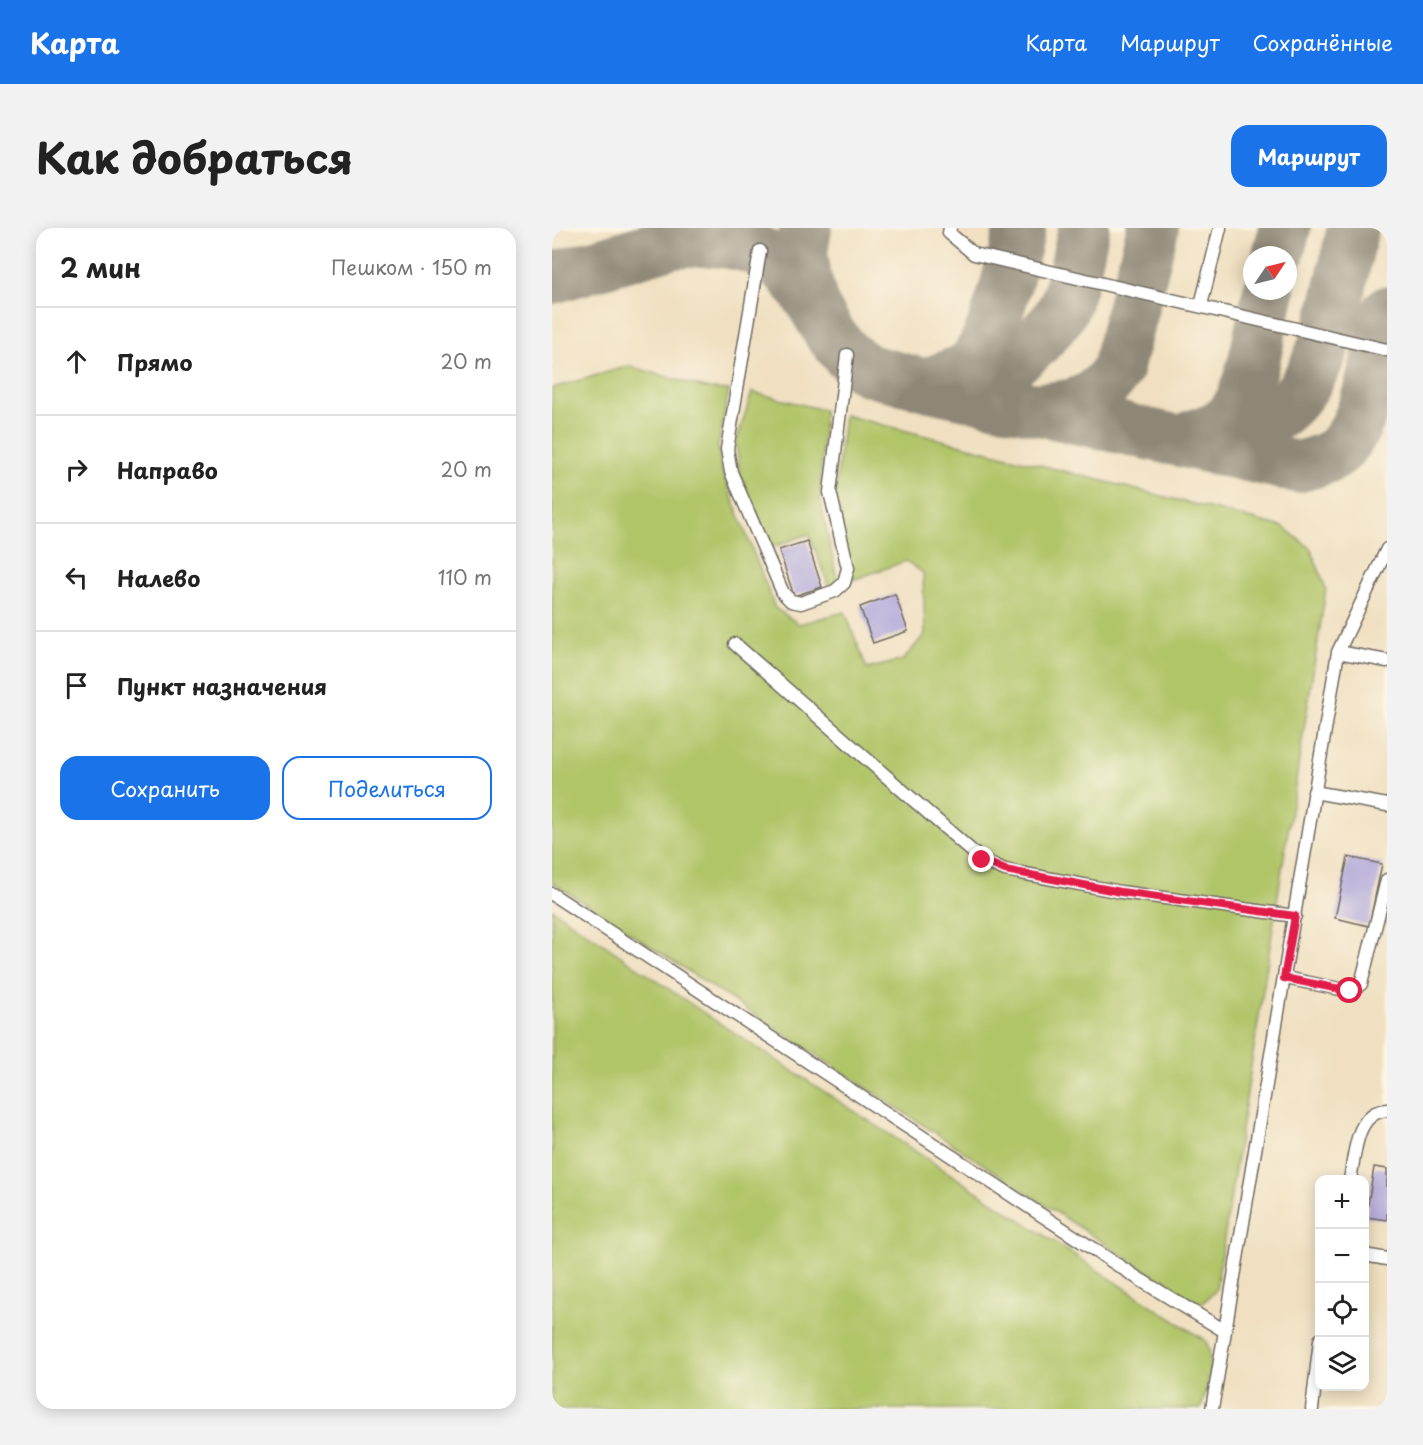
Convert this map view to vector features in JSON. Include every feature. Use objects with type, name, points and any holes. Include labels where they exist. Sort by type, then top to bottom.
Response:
[{"type":"lane","points":[[950,228],[949,233],[974,254],[1387,350]]},
{"type":"lane","points":[[1201,305],[1220,228]]},
{"type":"lane","points":[[759,251],[726,449],[731,471],[783,593],[791,601],[801,603],[835,591],[844,583],[848,568],[830,492],[847,355]]},
{"type":"lane","points":[[1212,1409],[1223,1330],[1338,652],[1387,549]]},
{"type":"lane","points":[[735,644],[982,860],[1005,870],[1121,892],[1295,916]]},
{"type":"lane","points":[[1338,652],[1387,661]]},
{"type":"lane","points":[[1314,792],[1387,805]]},
{"type":"lane","points":[[1284,978],[1355,989],[1361,984],[1387,880]]},
{"type":"lane","points":[[552,894],[1139,1279],[1223,1330]]},
{"type":"lane","points":[[1351,1175],[1362,1125],[1368,1116],[1387,1110]]},
{"type":"lane","points":[[1369,1256],[1387,1259]]},
{"type":"lane","points":[[1312,1409],[1315,1383]]},
{"type":"green space","points":[[629,366],[709,389],[729,390],[718,446],[721,469],[775,608],[799,624],[845,612],[867,669],[903,660],[925,634],[923,573],[906,561],[853,580],[835,496],[844,415],[1283,527],[1311,549],[1326,589],[1216,1290],[1202,1304],[1183,1295],[552,882],[552,388]]},
{"type":"green space","points":[[752,392],[824,410],[820,498],[837,579],[831,592],[809,534],[770,548],[740,473],[736,443]]},
{"type":"green space","points":[[552,909],[710,1017],[1206,1341],[1210,1366],[1201,1409],[552,1409]]},
{"type":"building","points":[[807,541],[822,587],[794,596],[779,550]]},
{"type":"building","points":[[895,594],[908,631],[873,643],[860,607]]},
{"type":"building","points":[[1348,857],[1382,864],[1369,926],[1335,918]]},
{"type":"building","points":[[1374,1167],[1387,1169],[1387,1220],[1369,1217],[1369,1198]]},
{"type":"taxiway","points":[[724,228],[673,242],[714,241],[749,248],[780,265],[794,278],[807,296]]},
{"type":"taxiway","points":[[806,228],[802,251],[813,305],[830,334],[847,355],[868,370],[926,385],[1297,467],[1330,456],[1340,449],[1350,437],[1358,422],[1371,385],[1387,312]]},
{"type":"taxiway","points":[[935,381],[957,373],[969,366],[978,356],[1001,302],[1020,228]]},
{"type":"taxiway","points":[[939,383],[997,371],[1020,357],[1044,334],[1059,316],[1065,304],[1084,228]]},
{"type":"taxiway","points":[[1039,408],[1064,406],[1084,400],[1101,389],[1117,370],[1153,228]]},
{"type":"taxiway","points":[[1280,246],[1285,228]]},
{"type":"taxiway","points":[[1202,446],[1264,423],[1286,407],[1307,381],[1326,340],[1333,317],[1353,228]]},
{"type":"taxiway","points":[[552,278],[673,242]]},
{"type":"taxiway","points":[[1194,435],[1224,423],[1238,405],[1245,391],[1255,357],[1267,300]]},
{"type":"route","points":[[982,860],[1005,870],[1121,892],[1295,916],[1284,978],[1350,991]]}]
